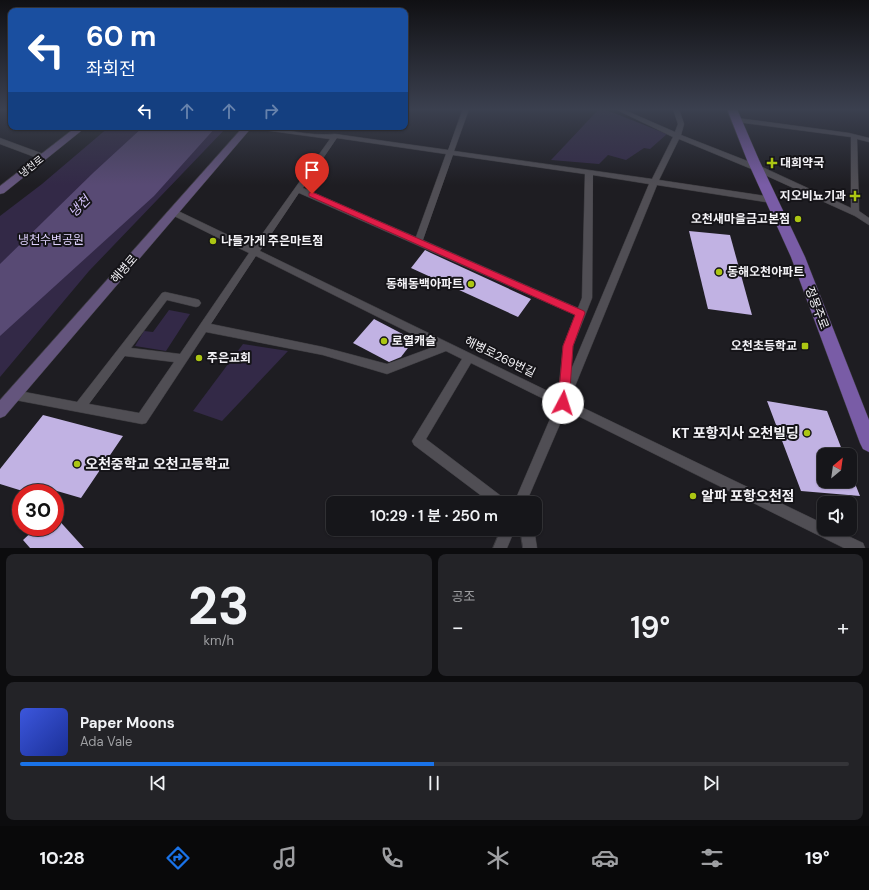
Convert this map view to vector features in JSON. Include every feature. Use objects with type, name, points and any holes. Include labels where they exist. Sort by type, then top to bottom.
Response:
[{"type":"main road","name":"냉천로","points":[[0,191],[72,135]]},
{"type":"main road","name":"해병로","points":[[0,412],[241,135]]},
{"type":"main road","name":"정몽주로","points":[[743,135],[798,257],[869,443]]},
{"type":"street","points":[[308,135],[325,137],[335,136],[772,200]]},
{"type":"street","points":[[418,242],[457,135]]},
{"type":"street","points":[[675,135],[757,168],[855,213],[869,222]]},
{"type":"street","points":[[841,135],[869,140]]},
{"type":"street","points":[[14,395],[142,419],[254,252],[335,136]]},
{"type":"street","points":[[523,496],[654,182],[678,136]]},
{"type":"street","points":[[854,137],[855,213]]},
{"type":"street","points":[[0,141],[43,158]]},
{"type":"street","points":[[563,403],[568,346],[587,298],[589,173]]},
{"type":"street","points":[[298,189],[581,313]]},
{"type":"street","name":"해병로269번길","points":[[173,212],[858,548]]},
{"type":"street","points":[[80,408],[165,296],[196,303]]},
{"type":"street","points":[[204,327],[323,351],[387,369],[446,346]]},
{"type":"street","points":[[123,351],[182,359]]},
{"type":"street","points":[[469,357],[418,441],[492,496]]},
{"type":"street","points":[[500,548],[505,536]]},
{"type":"street","points":[[528,536],[530,548]]},
{"type":"green space","name":"냉천수변공원","points":[[100,135],[220,135],[89,271],[0,377],[0,216],[42,184]]},
{"type":"green space","points":[[575,135],[666,135],[650,149],[644,148],[626,160],[608,155],[599,164],[551,160]]},
{"type":"green space","points":[[169,310],[190,314],[166,351],[135,346],[144,331],[153,332]]},
{"type":"green space","points":[[243,344],[288,351],[222,421],[193,411]]},
{"type":"water","name":"냉천","points":[[135,135],[209,135],[154,196],[0,336],[0,264],[93,173]]},
{"type":"building","name":"동해오천아파트","points":[[689,231],[730,235],[752,315],[708,309]]},
{"type":"building","name":"동해동백아파트","points":[[425,250],[531,299],[518,317],[411,268]]},
{"type":"building","name":"로열캐슬","points":[[374,319],[414,340],[401,357],[389,362],[353,343]]},
{"type":"building","name":"KT 포항지사 오천빌딩","points":[[767,401],[827,411],[841,448],[817,448],[817,488],[857,488],[860,496],[801,491]]},
{"type":"building","points":[[43,415],[123,436],[81,498],[64,493],[64,484],[12,484],[12,488],[0,484],[0,469]]},
{"type":"building","points":[[64,526],[84,548],[30,548],[23,540],[27,536],[64,536]]},
{"type":"place","name":"대희약국","points":[[772,163]]},
{"type":"place","name":"지오비뇨기과","points":[[855,196]]},
{"type":"place","name":"오천새마을금고본점","points":[[798,219]]},
{"type":"place","name":"나들가게 주은마트점","points":[[213,241]]},
{"type":"place","name":"동해오천아파트","points":[[719,272]]},
{"type":"place","name":"동해동백아파트","points":[[471,284]]},
{"type":"place","name":"로열캐슬","points":[[384,341]]},
{"type":"place","name":"오천초등학교","points":[[805,346]]},
{"type":"place","name":"주은교회","points":[[199,358]]},
{"type":"place","name":"KT 포항지사 오천빌딩","points":[[807,433]]},
{"type":"place","name":"오천중학교 오천고등학교","points":[[77,464]]},
{"type":"place","name":"알파 포항오천점","points":[[693,496]]},
{"type":"route","points":[[312,194],[581,313],[568,346],[563,403]]}]
